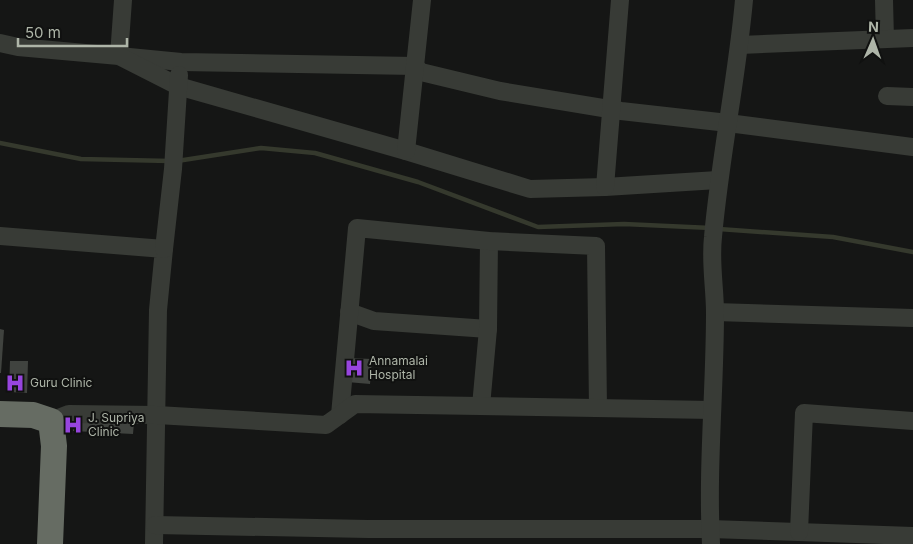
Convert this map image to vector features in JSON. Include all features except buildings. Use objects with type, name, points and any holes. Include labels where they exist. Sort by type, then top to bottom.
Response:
[{"type":"highway","points":[[0,414],[33,415],[51,421],[54,446],[50,544]]},
{"type":"street","points":[[119,56],[123,0]]},
{"type":"street","points":[[406,151],[422,0]]},
{"type":"street","points":[[605,187],[620,0]]},
{"type":"street","points":[[710,536],[715,312],[712,240],[718,180],[740,45],[744,0]]},
{"type":"street","points":[[884,0],[885,39]]},
{"type":"street","points":[[740,45],[913,38]]},
{"type":"street","points":[[0,43],[18,47],[181,62],[415,66],[421,72],[500,91],[622,111],[913,147]]},
{"type":"street","points":[[119,56],[178,86],[530,188],[605,187],[718,180]]},
{"type":"street","points":[[154,544],[158,310],[174,161],[181,62]]},
{"type":"street","points":[[887,96],[913,97]]},
{"type":"street","points":[[340,415],[357,228],[489,241],[596,246],[598,408]]},
{"type":"street","points":[[0,236],[164,249]]},
{"type":"street","points":[[481,406],[488,329],[489,241]]},
{"type":"street","points":[[350,312],[374,321],[488,329]]},
{"type":"street","points":[[715,312],[913,318]]},
{"type":"street","points":[[51,421],[69,414],[157,415],[326,425],[354,404],[712,410]]},
{"type":"street","points":[[799,532],[804,413],[913,421]]},
{"type":"street","points":[[155,525],[710,536],[799,532],[913,536]]},
{"type":"waterway","points":[[0,143],[81,159],[170,161]]},
{"type":"waterway","points":[[177,161],[261,148],[315,153],[418,182],[538,227],[624,224],[711,228]]},
{"type":"waterway","points":[[719,229],[833,237],[913,252]]},
{"type":"place","name":"Annamalai Hospital","points":[[354,368]]},
{"type":"place","name":"Guru Clinic","points":[[15,383]]},
{"type":"place","name":"J. Supriya Clinic","points":[[73,425]]}]
